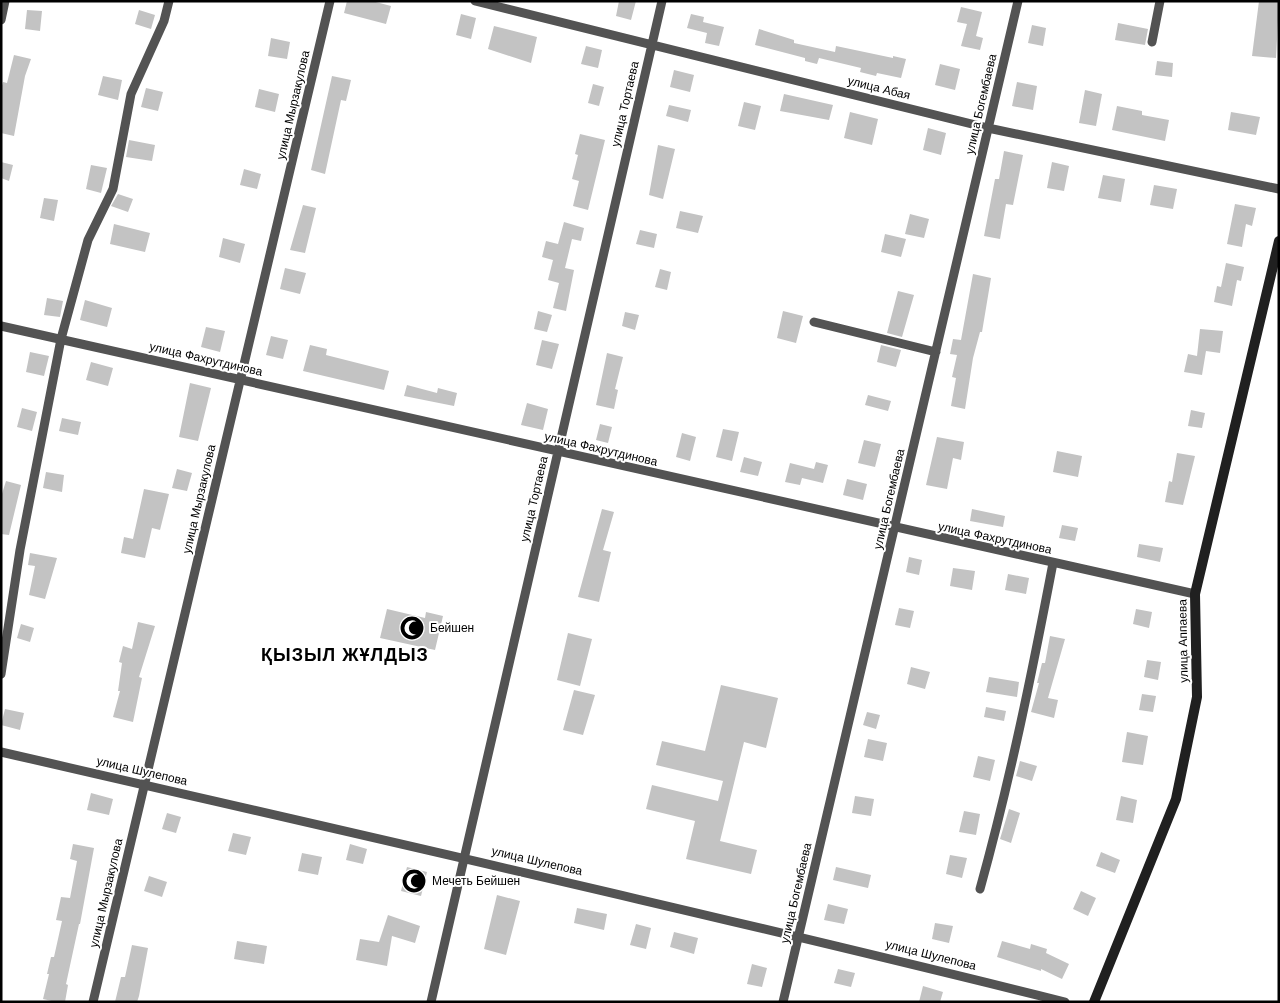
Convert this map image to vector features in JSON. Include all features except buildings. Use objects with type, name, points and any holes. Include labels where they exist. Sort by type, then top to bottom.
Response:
[{"type":"main road","name":"улица Аппаева","points":[[1094,1002],[1176,799],[1197,697],[1195,594],[1279,241]]},
{"type":"street","points":[[1,20],[5,1]]},
{"type":"street","points":[[1,674],[20,550],[61,339],[88,240],[113,188],[131,94],[164,21],[169,1]]},
{"type":"street","name":"улица Мырзакулова","points":[[93,1002],[330,1]]},
{"type":"street","name":"улица Абая","points":[[475,1],[988,128],[1279,189]]},
{"type":"street","name":"улица Тортаева","points":[[431,1002],[662,1]]},
{"type":"street","name":"улица Богембаева","points":[[783,1002],[1018,1]]},
{"type":"street","points":[[1152,42],[1160,1]]},
{"type":"street","points":[[814,322],[936,352]]},
{"type":"street","name":"улица Фахрутдинова","points":[[1,326],[894,528],[1195,594]]},
{"type":"street","points":[[980,889],[1002,810],[1026,704],[1053,563]]},
{"type":"street","name":"улица Шулепова","points":[[1,752],[465,857],[799,936],[1065,1002]]},
{"type":"place","name":"Бейшен","points":[[412,628]]},
{"type":"place","name":"Мечеть Бейшен","points":[[414,881]]},
{"type":"district","name":"ҚЫЗЫЛ ЖҰЛДЫЗ","points":[[345,655]]}]
